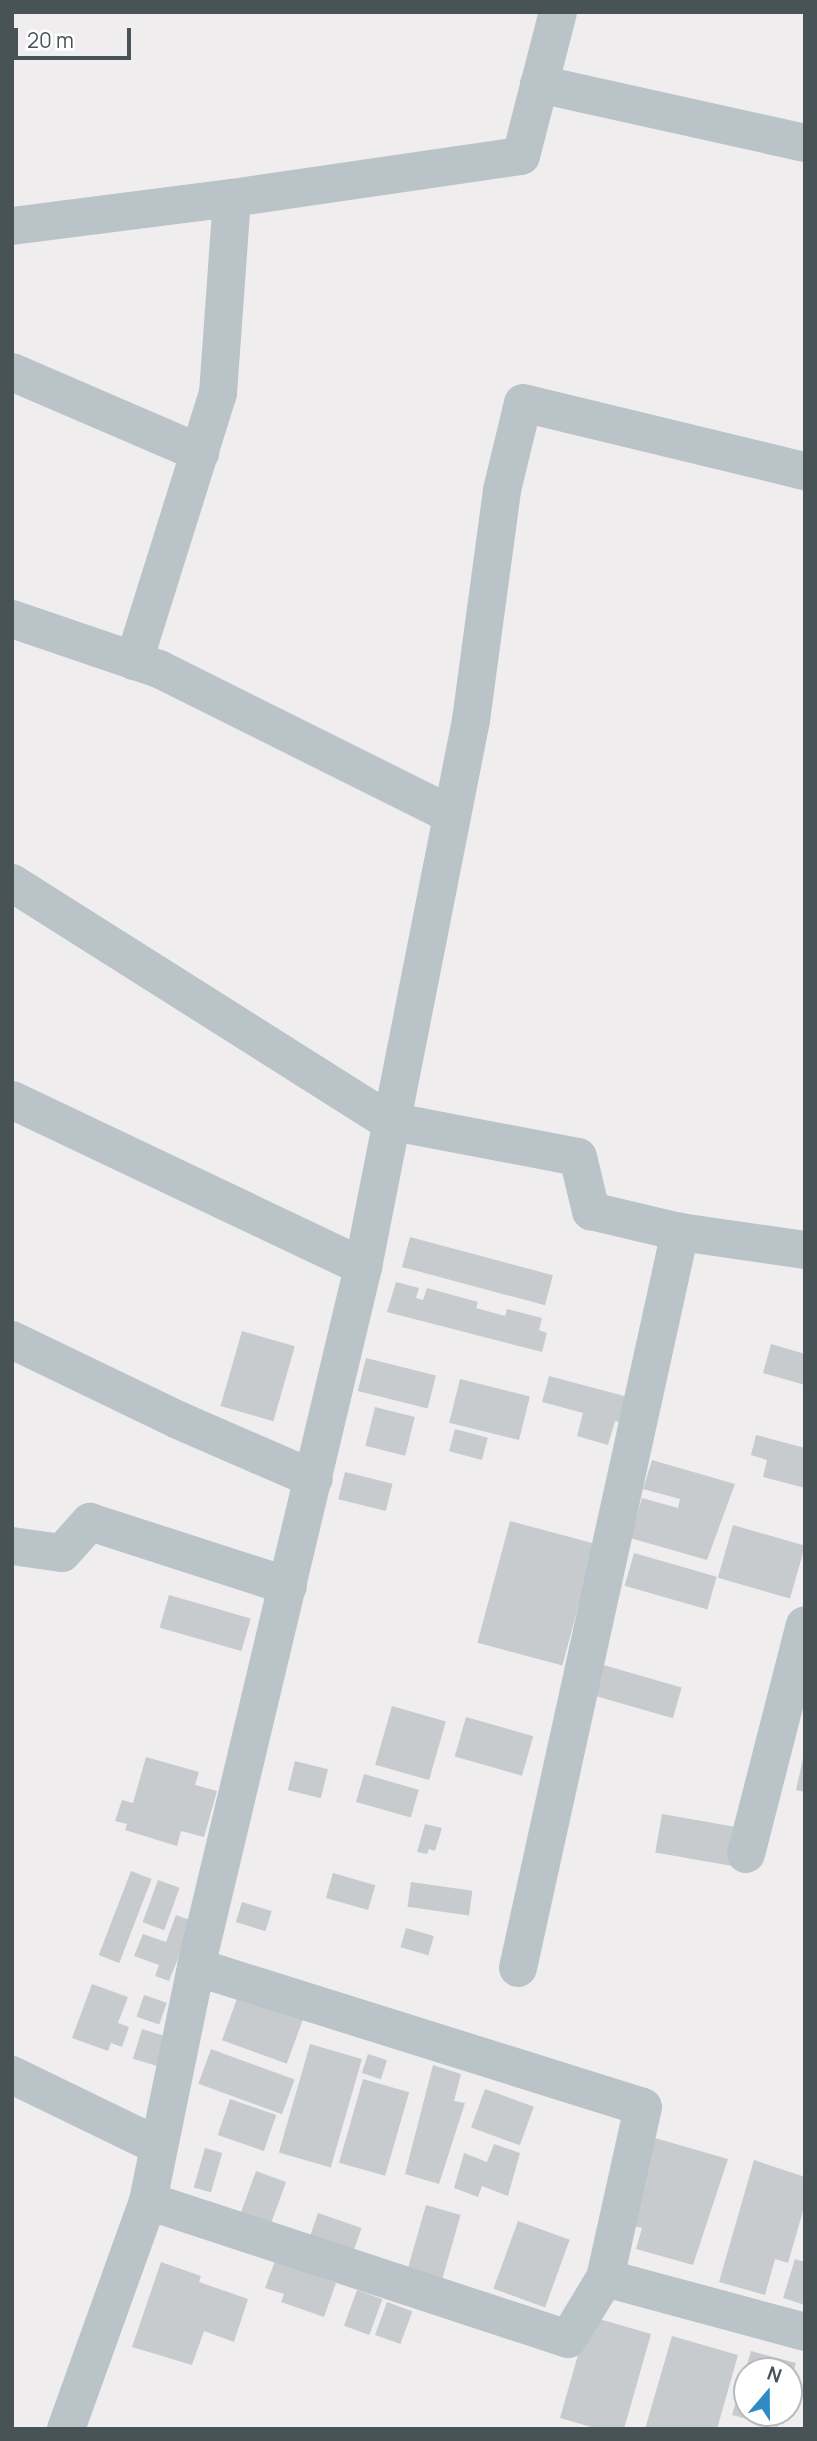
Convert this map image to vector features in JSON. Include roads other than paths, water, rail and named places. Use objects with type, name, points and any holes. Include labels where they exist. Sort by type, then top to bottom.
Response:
[{"type":"street","points":[[12,226],[232,198],[522,156],[558,12]]},
{"type":"street","points":[[539,84],[805,143]]},
{"type":"street","points":[[134,661],[218,393],[232,198]]},
{"type":"street","points":[[12,372],[200,453]]},
{"type":"street","points":[[66,2429],[148,2201],[196,1967],[363,1267],[389,1121],[471,720],[502,490],[523,403],[805,471]]},
{"type":"street","points":[[12,619],[134,661],[452,815]]},
{"type":"street","points":[[12,883],[389,1121],[578,1157],[591,1211],[680,1232],[805,1250]]},
{"type":"street","points":[[12,1100],[363,1267]]},
{"type":"street","points":[[518,1968],[680,1232]]},
{"type":"street","points":[[12,1340],[178,1420],[314,1479]]},
{"type":"street","points":[[12,1546],[61,1553],[90,1522],[288,1586]]},
{"type":"street","points":[[747,1854],[805,1625]]},
{"type":"street","points":[[148,2201],[568,2339],[605,2278],[643,2107],[196,1967]]},
{"type":"street","points":[[12,2075],[158,2146]]},
{"type":"street","points":[[605,2278],[805,2332]]}]
